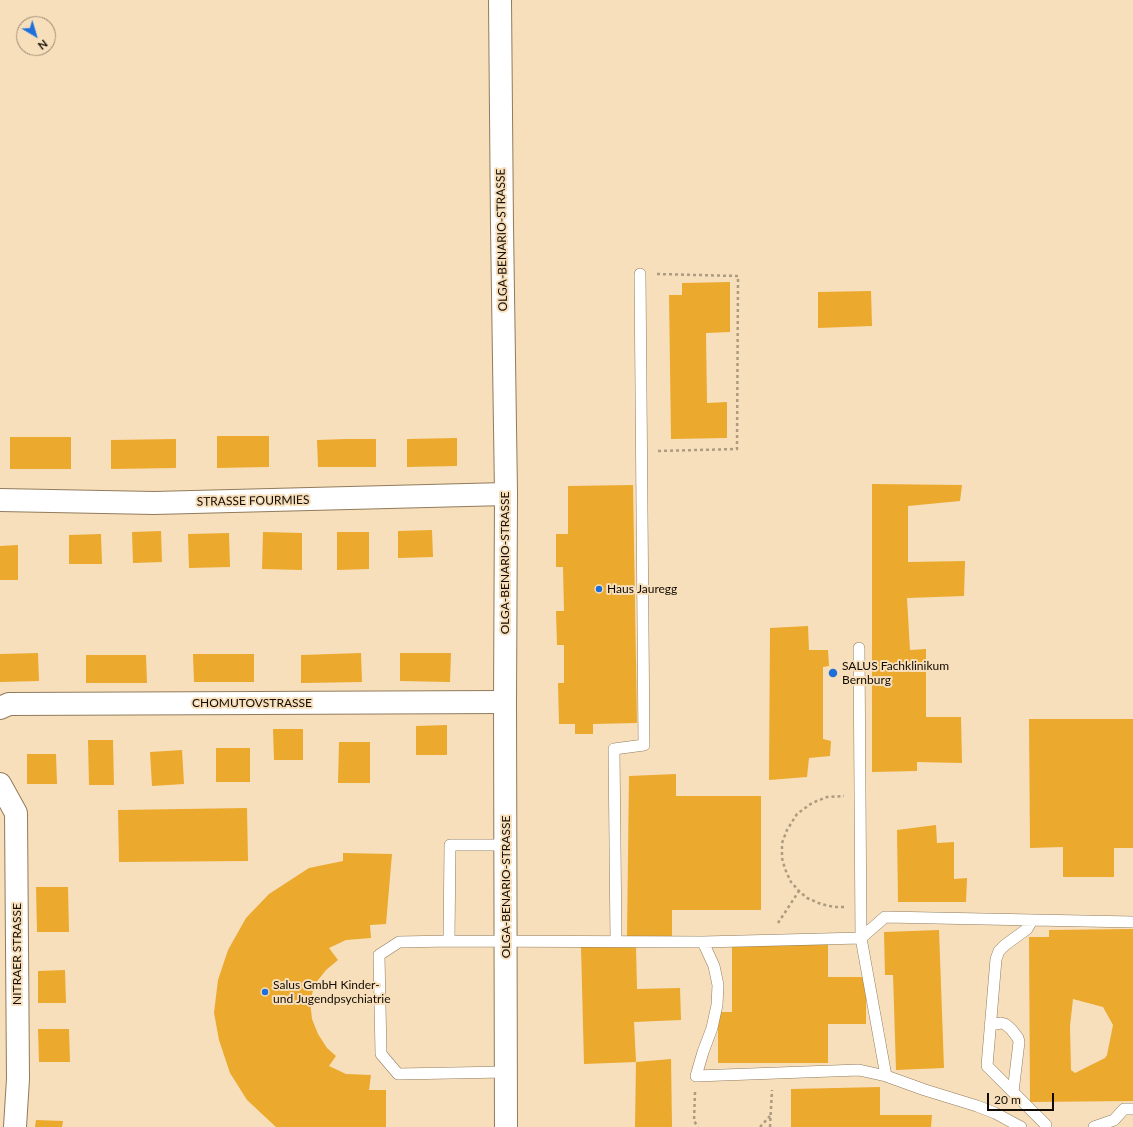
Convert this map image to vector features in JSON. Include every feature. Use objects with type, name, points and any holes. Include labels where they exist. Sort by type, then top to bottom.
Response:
[{"type":"street","name":"OLGA-BENARIO-STRASSE","points":[[500,0],[506,494],[506,1127]]},
{"type":"street","name":"STRASSE FOURMIES","points":[[0,500],[154,503],[506,494]]},
{"type":"street","name":"CHOMUTOVSTRASSE","points":[[0,708],[9,704],[505,702]]},
{"type":"street","name":"NITRAER STRASSE","points":[[0,784],[16,813],[9,1079],[15,1127]]},
{"type":"lane","points":[[616,941],[614,748],[644,746],[640,274]]},
{"type":"lane","points":[[859,648],[861,938],[886,1076]]},
{"type":"lane","points":[[449,941],[450,845],[505,845]]},
{"type":"lane","points":[[506,1072],[398,1074],[381,1054],[379,955],[400,942],[703,942],[861,938],[885,917],[1133,922]]},
{"type":"lane","points":[[1030,920],[1030,924],[1027,929],[1005,945],[996,959],[987,1066],[1045,1126]]},
{"type":"lane","points":[[703,942],[714,966],[718,985],[718,998],[712,1028],[696,1076],[859,1070],[886,1076],[977,1106],[995,1113],[1021,1127]]},
{"type":"lane","points":[[990,1025],[1001,1023],[1005,1024],[1012,1029],[1018,1038],[1019,1042],[1013,1092]]},
{"type":"lane","points":[[1094,1127],[1114,1120],[1124,1109],[1133,1109]]},
{"type":"path","points":[[640,274],[738,276],[737,449],[641,451]]},
{"type":"path","points":[[860,796],[827,797],[812,803],[797,814],[787,830],[782,843],[782,858],[785,870],[791,882],[807,898],[834,907],[860,907]]},
{"type":"path","points":[[767,940],[799,891]]},
{"type":"path","points":[[770,1127],[773,1073]]},
{"type":"path","points":[[696,1076],[694,1122],[698,1127]]},
{"type":"path","points":[[760,1127],[771,1116]]},
{"type":"building","points":[[730,282],[730,332],[706,333],[707,403],[727,402],[727,438],[671,439],[669,295],[682,295],[682,283]]},
{"type":"building","points":[[871,291],[872,326],[818,328],[818,292]]},
{"type":"building","points":[[217,436],[269,436],[269,467],[217,468]]},
{"type":"building","points":[[10,437],[71,437],[71,469],[10,469]]},
{"type":"building","points":[[457,438],[457,466],[407,467],[407,439]]},
{"type":"building","points":[[176,439],[176,468],[111,469],[111,440]]},
{"type":"building","points":[[376,439],[376,467],[318,467],[317,440]]},
{"type":"building","points":[[872,484],[962,485],[960,501],[908,506],[908,562],[965,561],[964,596],[907,598],[910,650],[926,649],[926,717],[961,717],[962,763],[917,762],[917,771],[872,772]]},
{"type":"building","name":"Haus Jauregg","points":[[633,485],[637,723],[593,724],[593,734],[575,734],[575,724],[559,724],[558,683],[564,683],[564,645],[557,645],[556,611],[564,611],[563,567],[556,567],[556,534],[568,534],[568,486]]},
{"type":"building","points":[[432,530],[433,557],[398,558],[398,531]]},
{"type":"building","points":[[161,531],[162,562],[133,563],[132,532]]},
{"type":"building","points":[[263,532],[302,533],[302,570],[262,569]]},
{"type":"building","points":[[337,532],[369,532],[369,569],[337,570]]},
{"type":"building","points":[[229,533],[230,567],[189,568],[188,534]]},
{"type":"building","points":[[101,534],[102,564],[69,564],[69,535]]},
{"type":"building","points":[[18,545],[18,580],[0,580],[0,546]]},
{"type":"building","points":[[808,626],[809,650],[828,650],[829,666],[823,667],[823,739],[831,741],[830,756],[809,758],[807,777],[769,780],[770,628]]},
{"type":"building","points":[[38,653],[39,681],[0,682],[0,654]]},
{"type":"building","points":[[361,653],[362,682],[301,683],[301,655]]},
{"type":"building","points":[[400,653],[451,653],[450,682],[400,681]]},
{"type":"building","points":[[193,654],[254,654],[254,682],[194,682]]},
{"type":"building","points":[[86,655],[146,655],[147,683],[86,683]]},
{"type":"building","points":[[1029,719],[1133,719],[1133,848],[1114,848],[1114,877],[1063,877],[1063,847],[1030,848]]},
{"type":"building","points":[[447,725],[447,755],[416,755],[416,726]]},
{"type":"building","points":[[273,729],[303,729],[303,760],[274,760]]},
{"type":"building","points":[[88,740],[113,740],[114,785],[89,785]]},
{"type":"building","points":[[339,742],[370,742],[370,783],[338,783]]},
{"type":"building","points":[[216,748],[250,748],[250,782],[216,782]]},
{"type":"building","points":[[182,750],[184,784],[152,786],[150,752]]},
{"type":"building","points":[[27,754],[56,754],[57,784],[27,784]]},
{"type":"building","points":[[676,774],[676,796],[761,796],[761,910],[672,910],[672,936],[627,936],[629,776]]},
{"type":"building","points":[[247,808],[248,861],[119,862],[118,810]]},
{"type":"building","points":[[936,825],[937,843],[954,842],[954,879],[967,878],[966,902],[898,902],[897,830]]},
{"type":"building","name":"Salus GmbH Kinder- und Jugendpsychiatrie","points":[[343,853],[392,854],[386,924],[370,925],[371,938],[346,940],[329,948],[338,960],[326,970],[315,984],[310,1001],[312,1019],[318,1034],[327,1048],[336,1056],[329,1066],[346,1074],[371,1075],[369,1090],[386,1090],[386,1127],[276,1127],[247,1100],[230,1073],[219,1040],[214,1013],[218,980],[228,950],[246,918],[269,894],[309,868],[343,861]]},
{"type":"building","points":[[36,887],[68,887],[69,932],[37,932]]},
{"type":"building","points":[[1133,929],[1133,1101],[1030,1102],[1029,937],[1049,937],[1049,930]],"holes":[[[1073,999],[1103,1007],[1113,1025],[1107,1055],[1105,1058],[1075,1073],[1071,1070],[1070,1026]]]},
{"type":"building","points":[[939,930],[944,1068],[896,1070],[893,975],[885,975],[884,932]]},
{"type":"building","points":[[828,942],[828,977],[866,977],[866,1024],[828,1024],[828,1063],[718,1063],[718,1012],[732,1012],[732,943]]},
{"type":"building","points":[[636,946],[637,989],[680,988],[681,1020],[634,1022],[636,1062],[584,1064],[581,947]]},
{"type":"building","points":[[65,970],[66,1003],[38,1003],[38,971]]},
{"type":"building","points":[[38,1029],[69,1029],[70,1062],[39,1062]]},
{"type":"building","points":[[671,1059],[672,1127],[635,1127],[636,1062]]},
{"type":"building","points":[[880,1087],[880,1115],[932,1115],[931,1127],[791,1127],[791,1089]]},
{"type":"building","points":[[36,1120],[63,1121],[62,1127],[35,1127]]},
{"type":"place","name":"Haus Jauregg","points":[[599,589]]},
{"type":"place","name":"SALUS Fachklinikum Bernburg","points":[[833,673]]},
{"type":"place","name":"Salus GmbH Kinder- und Jugendpsychiatrie","points":[[265,992]]}]
